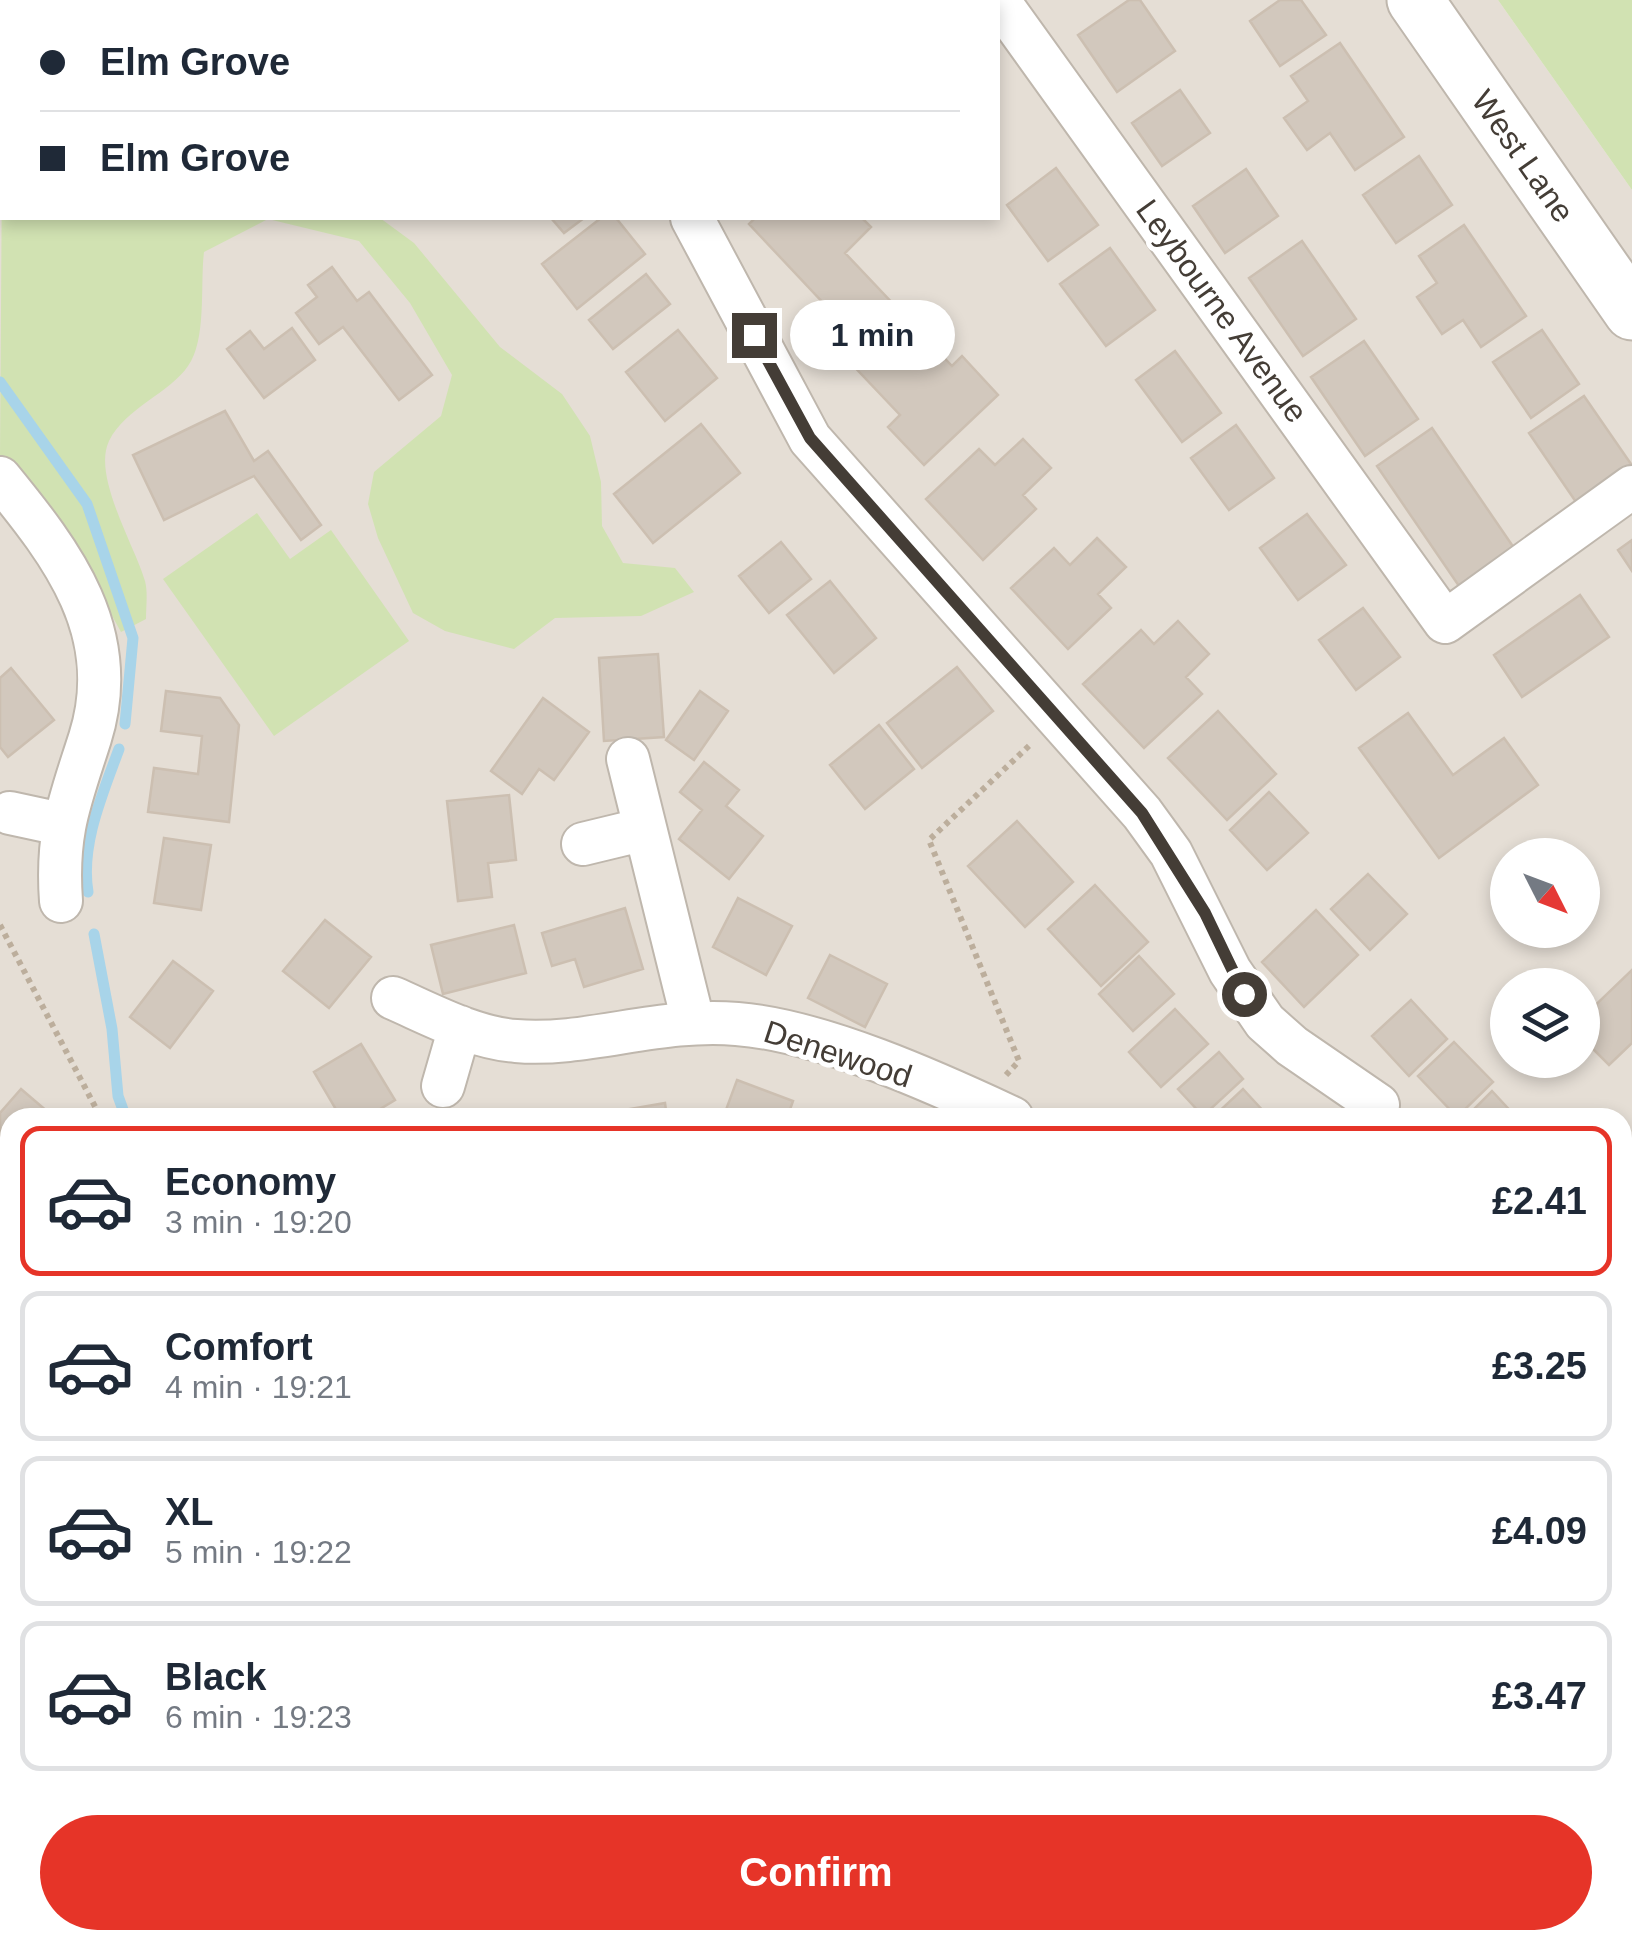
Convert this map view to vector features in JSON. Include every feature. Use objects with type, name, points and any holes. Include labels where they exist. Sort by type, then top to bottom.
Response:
[{"type":"street","name":"West Lane","points":[[1415,0],[1632,312]]},
{"type":"street","name":"Leybourne Avenue","points":[[1000,3],[1445,622],[1632,487]]},
{"type":"street","points":[[693,220],[810,438],[1142,813],[1205,913],[1230,971],[1265,1022],[1292,1046],[1378,1105]]},
{"type":"street","points":[[0,478],[59,552],[87,606],[96,634],[101,670],[98,705],[61,824],[60,901]]},
{"type":"street","points":[[628,759],[693,1021]]},
{"type":"street","points":[[10,813],[61,824]]},
{"type":"street","points":[[583,844],[646,829]]},
{"type":"street","name":"Denewood","points":[[394,998],[460,1027],[493,1037],[530,1041],[693,1021],[786,1032],[979,1108]]},
{"type":"street","points":[[443,1086],[460,1027]]},
{"type":"path","points":[[991,1108],[1019,1061],[929,840],[1057,719]]},
{"type":"path","points":[[0,925],[96,1108]]},
{"type":"shaded area","points":[[1000,0],[1498,0],[1632,190],[1632,1108],[0,1108],[0,220],[1000,220]]},
{"type":"green space","points":[[1498,0],[1632,0],[1632,190]]},
{"type":"green space","points":[[2,220],[266,220],[204,252],[200,327],[194,355],[180,376],[126,419],[109,441],[106,473],[145,581],[146,619],[121,632],[73,545],[0,457]]},
{"type":"green space","points":[[272,220],[383,220],[414,243],[500,347],[562,394],[590,436],[601,482],[602,526],[623,563],[675,568],[694,592],[641,616],[555,618],[514,649],[445,631],[413,613],[378,538],[368,504],[374,472],[441,416],[452,375],[410,303],[359,241]]},
{"type":"green space","points":[[257,513],[290,559],[331,530],[409,641],[274,736],[163,579]]},
{"type":"building","points":[[1129,0],[1140,0],[1175,51],[1117,92],[1078,35]]},
{"type":"building","points":[[1280,0],[1301,0],[1326,35],[1280,66],[1250,21]]},
{"type":"building","points":[[1340,43],[1404,137],[1355,170],[1330,133],[1307,150],[1284,118],[1308,101],[1291,76]]},
{"type":"building","points":[[1180,90],[1210,133],[1162,166],[1132,123]]},
{"type":"building","points":[[1419,156],[1452,205],[1396,243],[1363,195]]},
{"type":"building","points":[[1056,168],[1098,225],[1048,261],[1007,205]]},
{"type":"building","points":[[1246,169],[1278,216],[1225,253],[1193,206]]},
{"type":"building","points":[[553,220],[581,220],[564,233]]},
{"type":"building","points":[[598,220],[618,220],[645,254],[577,309],[542,264]]},
{"type":"building","points":[[753,220],[864,220],[871,227],[845,253],[952,366],[962,356],[998,395],[924,465],[888,427],[900,415],[810,320],[826,306],[749,224]]},
{"type":"building","points":[[1464,225],[1526,316],[1481,347],[1463,320],[1442,334],[1417,297],[1437,283],[1419,256]]},
{"type":"building","points":[[1302,241],[1356,319],[1303,356],[1249,278]]},
{"type":"building","points":[[1110,248],[1155,310],[1106,346],[1060,284]]},
{"type":"building","points":[[332,267],[357,301],[369,292],[432,375],[399,400],[343,327],[319,344],[296,313],[317,297],[308,285]]},
{"type":"building","points":[[646,274],[670,304],[613,349],[589,320]]},
{"type":"building","points":[[292,328],[315,360],[264,398],[227,349],[250,331],[264,349]]},
{"type":"building","points":[[678,330],[717,378],[665,421],[626,372]]},
{"type":"building","points":[[1542,330],[1579,384],[1531,418],[1493,362]]},
{"type":"building","points":[[1364,341],[1418,419],[1365,456],[1311,377]]},
{"type":"building","points":[[1175,351],[1221,413],[1182,442],[1136,380]]},
{"type":"building","points":[[1584,396],[1631,464],[1576,502],[1529,433]]},
{"type":"building","points":[[225,411],[254,461],[268,451],[321,525],[301,540],[254,476],[164,520],[133,455]]},
{"type":"building","points":[[701,424],[740,473],[653,543],[614,494]]},
{"type":"building","points":[[1236,425],[1274,478],[1229,510],[1191,458]]},
{"type":"building","points":[[1432,428],[1514,548],[1459,586],[1377,466]]},
{"type":"building","points":[[1023,439],[1051,468],[1023,495],[1036,509],[983,560],[926,499],[979,449],[995,465]]},
{"type":"building","points":[[1307,514],[1346,565],[1298,600],[1260,548]]},
{"type":"building","points":[[1097,538],[1126,567],[1098,594],[1111,608],[1068,649],[1011,588],[1054,548],[1070,565]]},
{"type":"building","points":[[1632,540],[1632,571],[1618,550]]},
{"type":"building","points":[[781,542],[811,579],[769,613],[739,576]]},
{"type":"building","points":[[830,581],[876,638],[834,673],[787,615]]},
{"type":"building","points":[[1580,595],[1609,637],[1522,697],[1494,655]]},
{"type":"building","points":[[1363,608],[1400,657],[1356,690],[1319,640]]},
{"type":"building","points":[[1178,621],[1209,654],[1186,677],[1202,694],[1144,748],[1083,684],[1141,630],[1154,644]]},
{"type":"building","points":[[658,654],[664,737],[604,741],[599,658]]},
{"type":"building","points":[[957,667],[993,711],[922,768],[887,723]]},
{"type":"building","points":[[11,668],[54,720],[8,757],[0,747],[0,678]]},
{"type":"building","points":[[166,691],[220,698],[239,725],[229,822],[148,812],[154,768],[198,774],[202,736],[161,731]]},
{"type":"building","points":[[700,691],[728,711],[694,760],[666,740]]},
{"type":"building","points":[[543,698],[589,732],[554,780],[539,769],[522,794],[491,771]]},
{"type":"building","points":[[1218,711],[1276,774],[1227,820],[1168,758]]},
{"type":"building","points":[[1408,713],[1453,775],[1504,738],[1538,785],[1439,858],[1359,748]]},
{"type":"building","points":[[879,725],[914,769],[865,809],[830,765]]},
{"type":"building","points":[[704,762],[739,790],[726,806],[763,836],[729,879],[679,839],[702,810],[680,792]]},
{"type":"building","points":[[1269,792],[1308,833],[1267,870],[1230,830]]},
{"type":"building","points":[[509,795],[516,860],[488,863],[492,897],[458,901],[447,801]]},
{"type":"building","points":[[1017,821],[1073,882],[1025,927],[968,866]]},
{"type":"building","points":[[164,838],[211,845],[201,910],[154,903]]},
{"type":"building","points":[[1368,874],[1407,914],[1370,950],[1331,909]]},
{"type":"building","points":[[1095,885],[1148,942],[1101,986],[1048,929]]},
{"type":"building","points":[[738,898],[792,926],[766,975],[713,947]]},
{"type":"building","points":[[625,908],[643,969],[584,987],[575,959],[552,966],[542,933]]},
{"type":"building","points":[[1316,910],[1358,955],[1304,1007],[1262,962]]},
{"type":"building","points":[[325,920],[371,957],[329,1008],[283,971]]},
{"type":"building","points":[[514,925],[526,973],[443,994],[431,945]]},
{"type":"building","points":[[830,955],[887,984],[865,1027],[808,998]]},
{"type":"building","points":[[1139,956],[1174,994],[1133,1031],[1099,994]]},
{"type":"building","points":[[173,961],[213,991],[170,1048],[130,1017]]},
{"type":"building","points":[[1632,970],[1632,1043],[1609,1065],[1600,1056],[1600,1001]]},
{"type":"building","points":[[1411,1000],[1447,1039],[1409,1076],[1372,1036]]},
{"type":"building","points":[[1175,1009],[1208,1044],[1161,1087],[1129,1052]]},
{"type":"building","points":[[1454,1042],[1493,1082],[1466,1108],[1448,1108],[1418,1076]]},
{"type":"building","points":[[361,1044],[395,1100],[382,1108],[335,1108],[314,1072]]},
{"type":"building","points":[[1219,1052],[1243,1079],[1212,1108],[1196,1108],[1178,1089]]},
{"type":"building","points":[[737,1080],[793,1101],[791,1108],[727,1108]]},
{"type":"building","points":[[21,1089],[43,1108],[4,1108]]},
{"type":"building","points":[[1243,1089],[1260,1108],[1223,1108]]},
{"type":"building","points":[[1492,1091],[1508,1108],[1475,1108]]},
{"type":"building","points":[[665,1103],[666,1108],[636,1108]]},
{"type":"waterway","points":[[0,382],[87,504],[133,638],[125,724]]},
{"type":"waterway","points":[[88,892],[90,838],[119,749]]},
{"type":"waterway","points":[[94,934],[122,1108]]},
{"type":"route","points":[[754,335],[810,438],[1142,813],[1205,913],[1244,994]]}]
